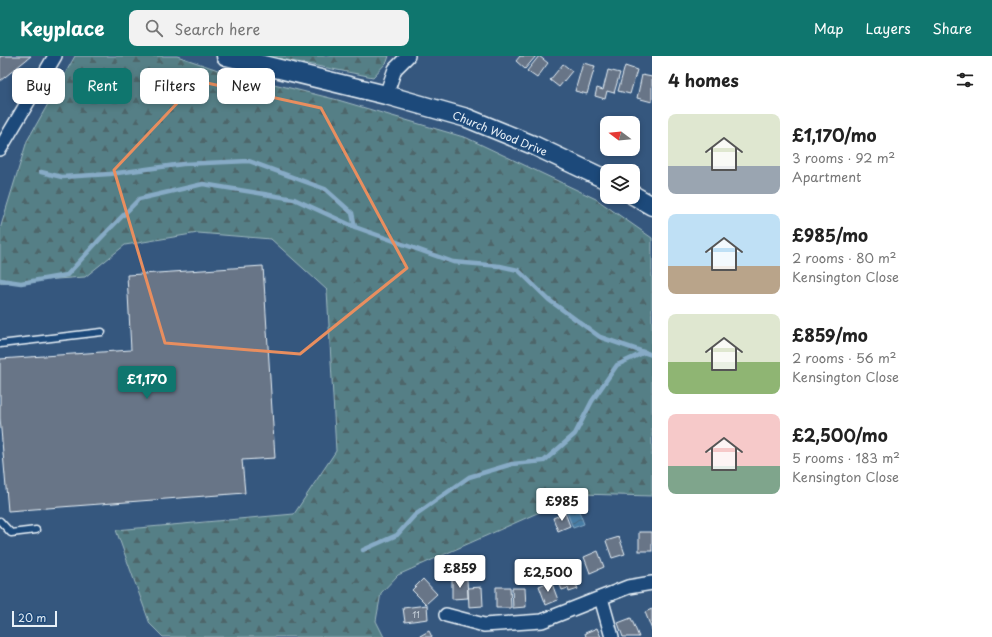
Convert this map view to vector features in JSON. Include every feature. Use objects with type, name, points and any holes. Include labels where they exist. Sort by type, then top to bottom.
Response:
[{"type":"street","points":[[0,149],[55,56]]},
{"type":"street","name":"Church Wood Drive","points":[[226,56],[386,95],[467,118],[533,145],[600,177]]},
{"type":"street","points":[[386,95],[395,69],[408,56]]},
{"type":"street","points":[[640,199],[652,206]]},
{"type":"street","points":[[446,615],[484,625],[542,621],[628,588],[652,583]]},
{"type":"street","points":[[601,598],[612,637]]},
{"type":"lane","points":[[0,344],[102,332]]},
{"type":"lane","points":[[0,521],[11,533],[36,530]]},
{"type":"highlighted area","points":[[198,81],[321,108],[407,268],[300,354],[165,343],[114,170]]},
{"type":"green space","points":[[75,56],[177,56],[217,70],[217,104],[275,104],[275,84],[338,100],[467,138],[596,199],[600,202],[600,204],[603,204],[652,238],[652,496],[580,494],[398,575],[381,593],[376,621],[384,637],[163,637],[150,624],[116,530],[294,514],[336,451],[327,290],[271,239],[198,233],[125,245],[85,277],[0,283],[0,229],[27,141],[48,104],[65,104],[65,74]]},
{"type":"green space","points":[[266,56],[389,56],[387,62],[373,77]]},
{"type":"water","points":[[571,505],[577,506],[584,524],[573,528],[566,510],[569,509],[568,508]]},
{"type":"building","points":[[0,56],[31,56],[16,68],[12,68],[12,71],[0,81]]},
{"type":"building","points":[[520,56],[536,56],[525,69],[516,61]]},
{"type":"building","points":[[539,56],[548,63],[537,78],[527,71]]},
{"type":"building","points":[[583,63],[595,66],[587,94],[575,91]]},
{"type":"building","points":[[563,64],[572,71],[559,87],[550,80]]},
{"type":"building","points":[[625,66],[637,70],[630,94],[618,91]]},
{"type":"building","points":[[608,70],[620,73],[614,93],[607,91],[605,99],[595,96],[597,88],[603,90]]},
{"type":"building","points":[[642,75],[652,77],[652,102],[637,98]]},
{"type":"building","points":[[263,266],[275,458],[242,460],[245,493],[8,511],[0,418],[0,359],[131,350],[127,275]]},
{"type":"building","points":[[565,513],[570,526],[558,531],[553,518]]},
{"type":"building","points":[[639,532],[652,532],[652,551],[639,551]]},
{"type":"building","points":[[619,537],[625,554],[612,558],[606,541]]},
{"type":"building","points":[[598,551],[604,567],[590,573],[584,557]]},
{"type":"building","points":[[570,569],[578,589],[569,592],[568,588],[562,590],[556,575]]},
{"type":"building","points":[[423,579],[437,594],[426,604],[412,590]]},
{"type":"building","points":[[452,579],[467,579],[468,598],[452,599]]},
{"type":"building","points":[[551,581],[558,600],[546,605],[539,586]]},
{"type":"building","points":[[482,587],[483,606],[469,607],[468,588]]},
{"type":"building","points":[[496,587],[510,587],[511,608],[496,608]]},
{"type":"building","points":[[512,588],[525,588],[526,607],[513,608]]},
{"type":"building","points":[[427,605],[428,619],[405,622],[403,608]]},
{"type":"building","points":[[652,609],[652,630],[645,612]]},
{"type":"building","points":[[631,618],[639,637],[623,637],[618,623]]},
{"type":"building","points":[[597,628],[601,637],[586,637],[585,633]]},
{"type":"building","points":[[429,631],[432,637],[418,637]]},
{"type":"waterway","points":[[41,172],[62,177],[110,174],[183,164],[249,161],[325,189],[352,213],[355,227]]},
{"type":"waterway","points":[[0,280],[21,283],[67,275],[139,199],[203,184],[294,199],[355,227],[453,262],[500,266],[518,270],[549,300],[600,337],[652,355]]},
{"type":"waterway","points":[[363,550],[397,535],[415,515],[469,477],[512,464],[544,461],[575,434],[592,401],[617,365],[645,352]]}]
